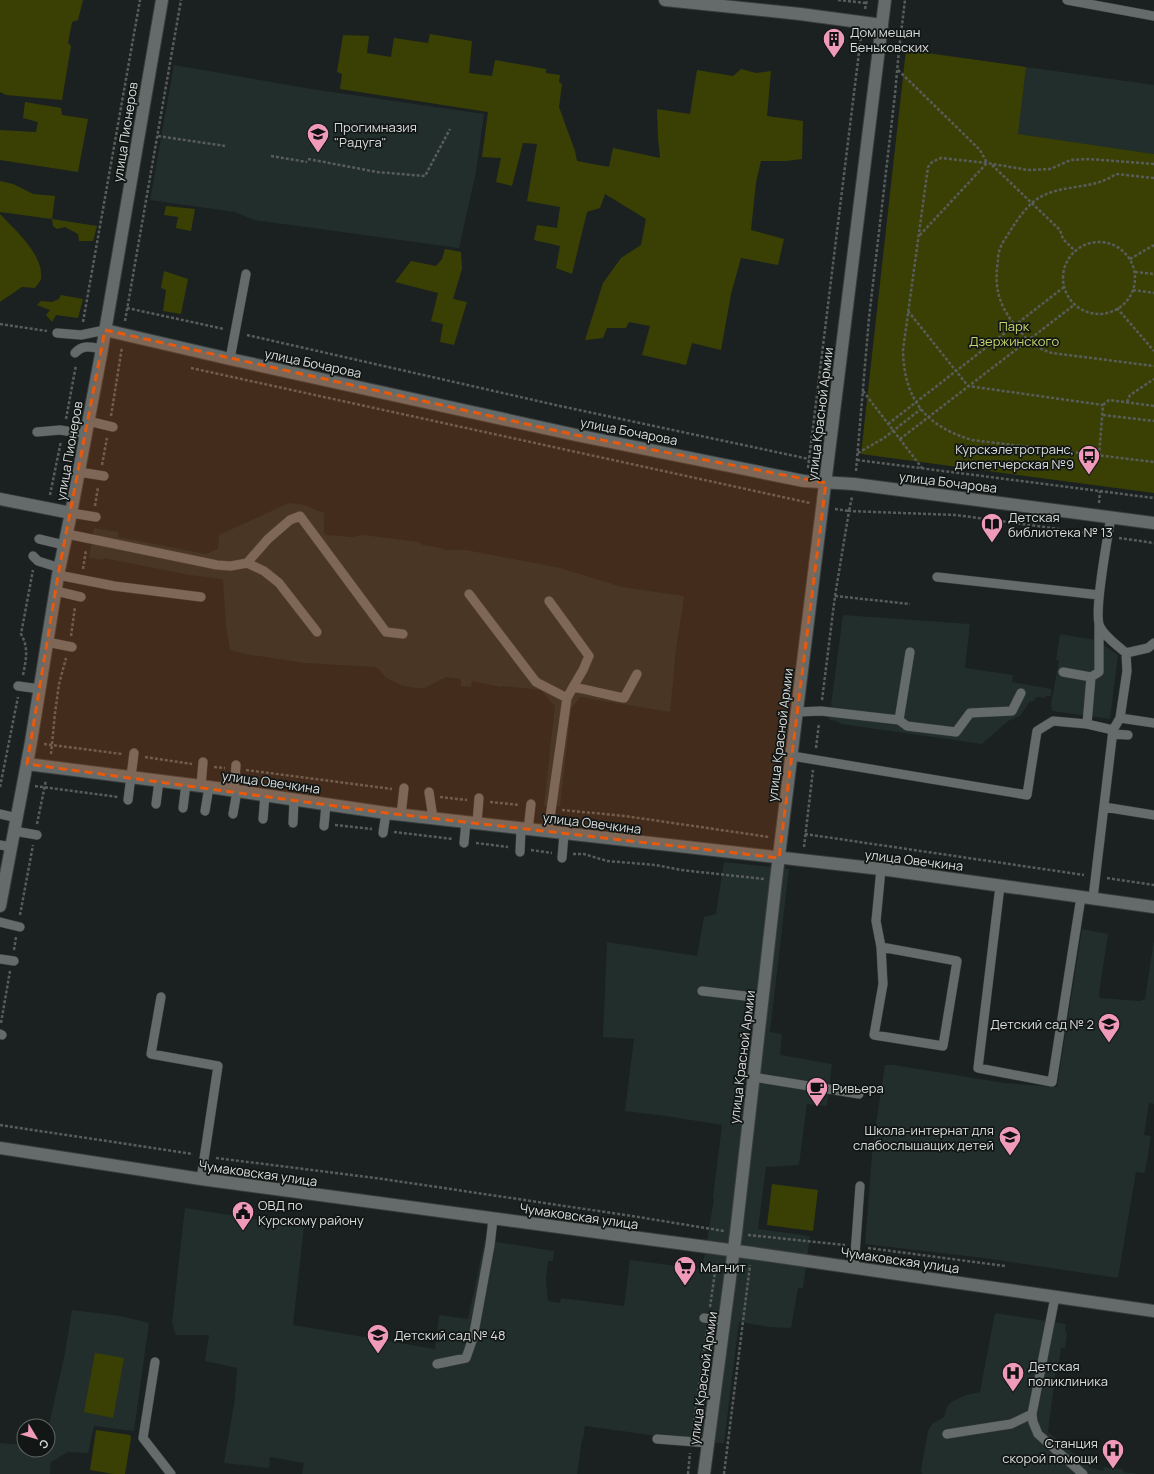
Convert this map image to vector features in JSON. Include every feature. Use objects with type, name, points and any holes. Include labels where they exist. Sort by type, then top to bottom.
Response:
[{"type":"street","name":"улица Пионеров","points":[[0,906],[5,846],[14,831],[17,818],[59,571],[102,349],[162,0]]},
{"type":"street","points":[[665,0],[800,14],[882,25]]},
{"type":"street","name":"улица Красной Армии","points":[[704,1474],[734,1251],[776,880],[885,0]]},
{"type":"street","name":"улица Бочарова","points":[[105,330],[576,435],[804,481],[854,484],[1154,523]]},
{"type":"street","points":[[0,499],[71,513]]},
{"type":"street","name":"улица Овечкина","points":[[27,764],[186,784],[401,815],[881,869],[1154,907]]},
{"type":"street","name":"Чумаковская улица","points":[[0,1148],[201,1179],[752,1253],[1154,1311]]},
{"type":"lane","points":[[1067,0],[1154,16]]},
{"type":"lane","points":[[230,359],[246,274]]},
{"type":"lane","points":[[57,332],[81,335],[105,330]]},
{"type":"lane","points":[[77,351],[85,346],[102,349]]},
{"type":"lane","points":[[88,421],[113,426]]},
{"type":"lane","points":[[37,432],[63,430],[86,434]]},
{"type":"lane","points":[[79,472],[104,476]]},
{"type":"lane","points":[[71,513],[96,517]]},
{"type":"lane","points":[[39,539],[65,539],[217,565],[231,566],[247,563],[290,520],[300,516],[386,632],[403,634]]},
{"type":"lane","points":[[1063,672],[1091,677],[1099,672],[1099,626],[1097,619],[1111,517]]},
{"type":"lane","points":[[34,557],[38,562],[59,571],[114,586],[201,598]]},
{"type":"lane","points":[[247,563],[264,571],[279,583],[317,632]]},
{"type":"lane","points":[[937,578],[1099,596]]},
{"type":"lane","points":[[56,591],[81,597]]},
{"type":"lane","points":[[469,594],[536,682],[567,698]]},
{"type":"lane","points":[[548,832],[567,698],[589,656],[549,601]]},
{"type":"lane","points":[[1000,886],[978,1068],[1052,1082],[1087,898],[1095,876],[1113,732],[1120,718],[1127,671],[1126,653],[1108,638],[1099,626]]},
{"type":"lane","points":[[47,642],[72,647]]},
{"type":"lane","points":[[1126,653],[1148,648],[1154,644]]},
{"type":"lane","points":[[899,720],[910,652]]},
{"type":"lane","points":[[573,687],[602,692],[606,695],[624,698],[637,674]]},
{"type":"lane","points":[[1087,724],[1091,677]]},
{"type":"lane","points":[[18,686],[40,689]]},
{"type":"lane","points":[[797,712],[821,711],[899,720],[907,726],[956,732],[970,713],[1012,711],[1021,693]]},
{"type":"lane","points":[[1120,718],[1154,723]]},
{"type":"lane","points":[[792,756],[1027,795],[1037,731],[1053,721],[1087,724],[1128,735]]},
{"type":"lane","points":[[128,799],[134,752]]},
{"type":"lane","points":[[203,762],[205,811]]},
{"type":"lane","points":[[233,814],[236,766]]},
{"type":"lane","points":[[156,804],[159,781]]},
{"type":"lane","points":[[183,808],[186,784]]},
{"type":"lane","points":[[401,815],[404,788]]},
{"type":"lane","points":[[429,792],[433,818]]},
{"type":"lane","points":[[263,819],[265,795]]},
{"type":"lane","points":[[464,842],[479,798]]},
{"type":"lane","points":[[293,823],[294,800]]},
{"type":"lane","points":[[520,850],[531,804]]},
{"type":"lane","points":[[324,825],[326,805]]},
{"type":"lane","points":[[1104,807],[1154,815]]},
{"type":"lane","points":[[384,832],[386,813]]},
{"type":"lane","points":[[0,814],[17,818]]},
{"type":"lane","points":[[14,831],[38,835]]},
{"type":"lane","points":[[562,856],[564,834]]},
{"type":"lane","points":[[881,869],[876,921],[881,947],[883,984],[874,1035],[943,1046],[957,961],[881,947]]},
{"type":"lane","points":[[0,922],[20,927]]},
{"type":"lane","points":[[0,959],[14,961]]},
{"type":"lane","points":[[702,991],[762,998]]},
{"type":"lane","points":[[161,997],[152,1054],[218,1066],[201,1179]]},
{"type":"lane","points":[[753,1077],[858,1094]]},
{"type":"lane","points":[[854,1268],[860,1186]]},
{"type":"lane","points":[[437,1364],[466,1358],[473,1338],[490,1245],[493,1219]]},
{"type":"lane","points":[[1055,1297],[1032,1414],[1033,1422],[1038,1434],[1083,1474]]},
{"type":"lane","points":[[706,1318],[725,1321]]},
{"type":"lane","points":[[155,1362],[143,1438],[171,1474]]},
{"type":"lane","points":[[947,1434],[1010,1424],[1032,1414]]},
{"type":"lane","points":[[657,1439],[708,1443]]},
{"type":"path","points":[[81,335],[140,0]]},
{"type":"path","points":[[803,502],[804,481],[810,459],[863,22],[867,2],[838,0]]},
{"type":"path","points":[[802,861],[835,596],[858,454],[869,318],[905,0]]},
{"type":"path","points":[[897,70],[980,150],[987,163]]},
{"type":"path","points":[[272,156],[377,172],[425,176],[450,129]]},
{"type":"path","points":[[158,136],[225,146]]},
{"type":"path","points":[[1154,164],[1089,159],[1071,160],[1050,169],[1028,170],[987,163],[941,158],[932,162],[928,167],[903,350],[903,368],[915,402],[937,424],[954,435],[972,440],[1154,462]]},
{"type":"path","points":[[918,236],[987,163]]},
{"type":"path","points":[[991,164],[1060,230],[1063,239],[1075,251]]},
{"type":"path","points":[[1154,178],[1116,174],[1094,184],[1064,188],[1047,193],[1032,202],[1016,222],[1000,249],[996,269],[996,285],[1000,302],[1014,325],[1028,340],[1042,350],[1052,353],[1154,366]]},
{"type":"path","points":[[1102,242],[1117,246],[1130,259],[1135,268],[1135,282],[1132,295],[1117,308],[1107,314],[1091,315],[1079,310],[1069,300],[1064,287],[1064,275],[1067,262],[1075,251],[1087,244],[1102,242]]},
{"type":"path","points":[[1130,259],[1154,245]]},
{"type":"path","points":[[1135,272],[1154,274]]},
{"type":"path","points":[[888,424],[1064,287]]},
{"type":"path","points":[[1133,290],[1154,293]]},
{"type":"path","points":[[900,439],[1074,305]]},
{"type":"path","points":[[127,308],[560,406],[810,459]]},
{"type":"path","points":[[1117,308],[1154,351]]},
{"type":"path","points":[[908,311],[968,386],[1103,405],[1109,400],[1154,406]]},
{"type":"path","points":[[0,324],[57,332]]},
{"type":"path","points":[[48,508],[77,351]]},
{"type":"path","points":[[191,368],[849,511],[956,515],[1154,543]]},
{"type":"path","points":[[1126,402],[1130,395],[1154,379]]},
{"type":"path","points":[[863,391],[922,469]]},
{"type":"path","points":[[1099,456],[1103,405]]},
{"type":"path","points":[[858,454],[894,431],[921,409]]},
{"type":"path","points":[[1103,415],[1154,420]]},
{"type":"path","points":[[857,460],[1154,498]]},
{"type":"path","points":[[27,602],[34,557]]},
{"type":"path","points":[[835,596],[910,604]]},
{"type":"path","points":[[23,784],[128,799]]},
{"type":"path","points":[[324,825],[464,842],[562,856],[584,854],[607,861],[656,865],[681,870],[776,880]]},
{"type":"path","points":[[805,834],[1154,885]]},
{"type":"path","points":[[0,1125],[205,1156],[383,1179],[736,1233],[1005,1266]]},
{"type":"path","points":[[724,1474],[754,1235]]},
{"type":"path","points":[[688,1474],[706,1318],[715,1272]]},
{"type":"highlighted area","points":[[105,330],[576,435],[826,483],[779,858],[386,813],[27,764],[58,575]]},
{"type":"shaded area","name":"Прогимназия \"Радуга\"","points":[[174,65],[311,89],[484,114],[476,172],[459,248],[254,220],[235,212],[150,200]]},
{"type":"shaded area","points":[[1026,67],[1154,85],[1154,154],[1017,134]]},
{"type":"shaded area","points":[[289,503],[304,505],[324,513],[324,532],[326,535],[352,537],[364,535],[418,542],[423,545],[446,550],[466,550],[560,568],[622,587],[684,596],[676,650],[670,712],[580,697],[571,709],[560,806],[544,806],[555,706],[541,690],[501,687],[472,681],[471,687],[461,686],[461,679],[446,677],[425,688],[417,688],[403,686],[385,677],[379,669],[375,667],[305,663],[245,654],[230,650],[226,626],[223,579],[190,575],[104,558],[103,560],[89,558],[94,528],[118,532],[118,537],[206,554],[218,549],[219,535]]},
{"type":"shaded area","points":[[843,615],[970,624],[965,668],[1013,675],[1012,682],[1051,689],[1051,696],[1046,696],[1046,698],[1037,697],[1032,702],[1030,701],[1020,716],[1008,721],[982,744],[841,724],[836,721],[829,720]]},
{"type":"shaded area","points":[[1060,634],[1096,640],[1118,655],[1110,719],[1052,711],[1051,704],[1059,661],[1056,660]]},
{"type":"shaded area","points":[[724,862],[789,869],[770,1032],[782,1034],[780,1055],[832,1064],[827,1106],[807,1104],[799,1165],[766,1167],[758,1229],[810,1236],[803,1288],[798,1288],[791,1328],[770,1327],[739,1322],[724,1443],[691,1442],[686,1440],[585,1426],[577,1474],[302,1474],[304,1463],[270,1457],[269,1468],[224,1463],[235,1398],[237,1368],[205,1361],[209,1335],[176,1335],[172,1323],[185,1208],[304,1227],[293,1325],[435,1349],[439,1315],[468,1319],[485,1239],[554,1251],[553,1261],[548,1261],[546,1280],[548,1301],[560,1303],[561,1298],[624,1306],[630,1260],[702,1269],[714,1199],[713,1197],[722,1125],[625,1111],[634,1039],[603,1037],[607,942],[697,956],[704,917],[716,914]]},
{"type":"shaded area","name":"Школа-интернат для слабослышащих детей","points":[[1082,929],[1108,934],[1099,993],[1100,998],[1140,1001],[1145,999],[1154,940],[1154,1104],[1149,1103],[1144,1135],[1151,1136],[1145,1173],[1136,1172],[1118,1278],[984,1258],[865,1244],[873,1143],[885,1065],[894,1065],[1004,1083],[1057,1087]]},
{"type":"shaded area","points":[[72,1310],[121,1316],[149,1323],[134,1431],[94,1426],[88,1453],[68,1452],[51,1462],[50,1474],[0,1474],[0,1443],[16,1444],[16,1458],[56,1458],[56,1418],[51,1418],[65,1353]]},
{"type":"shaded area","name":"Детская поликлиника","points":[[995,1313],[1066,1324],[1065,1331],[1067,1334],[1065,1348],[1061,1348],[1058,1369],[1056,1369],[1048,1432],[1091,1468],[1103,1471],[1104,1467],[1123,1469],[1123,1472],[1138,1474],[922,1474],[921,1470],[928,1431],[932,1424],[944,1417],[947,1407],[953,1401],[966,1395],[980,1392]]},
{"type":"green space","points":[[0,0],[83,0],[78,20],[72,22],[68,43],[71,46],[62,100],[6,95],[0,92]]},
{"type":"green space","points":[[430,34],[472,41],[469,73],[492,76],[495,60],[546,69],[546,73],[560,75],[559,82],[562,84],[559,107],[575,151],[577,161],[609,167],[613,148],[660,158],[657,109],[690,114],[697,70],[733,76],[741,69],[756,73],[771,71],[767,116],[803,121],[802,159],[786,161],[761,161],[756,182],[751,230],[784,239],[778,265],[741,258],[731,294],[721,350],[692,343],[686,365],[642,355],[650,326],[629,322],[626,328],[607,328],[603,338],[585,340],[603,283],[621,258],[641,245],[646,219],[605,194],[600,208],[587,212],[572,274],[556,268],[560,246],[534,240],[537,225],[557,228],[560,207],[527,201],[537,144],[523,143],[512,186],[496,182],[501,158],[482,157],[488,112],[340,89],[342,74],[337,72],[343,35],[369,36],[367,53],[391,57],[394,38],[428,43]]},
{"type":"green space","name":"Парк Дзержинского","points":[[906,50],[1026,67],[1018,134],[1154,154],[1154,493],[861,454]]},
{"type":"green space","points":[[25,102],[61,108],[62,115],[88,119],[78,172],[0,160],[0,130],[36,132],[38,122],[23,118]]},
{"type":"green space","points":[[0,181],[13,184],[33,194],[55,196],[52,219],[0,212]]},
{"type":"green space","points":[[166,206],[195,209],[191,231],[176,228],[178,217],[164,215]]},
{"type":"green space","points":[[0,214],[27,243],[33,252],[41,269],[41,278],[40,282],[35,288],[22,287],[0,302]]},
{"type":"green space","points":[[52,219],[97,226],[93,241],[79,241],[78,234],[65,227],[57,229],[53,226]]},
{"type":"green space","points":[[445,249],[461,252],[462,269],[453,299],[467,302],[454,345],[440,342],[443,324],[431,321],[438,293],[395,282],[411,261],[436,266],[442,259]]},
{"type":"green space","points":[[164,271],[188,279],[181,314],[163,311],[166,290],[161,288]]},
{"type":"green space","points":[[61,295],[83,299],[78,318],[56,315],[52,322],[46,315],[50,310],[37,305],[41,301],[52,302],[59,299]]},
{"type":"green space","points":[[772,1184],[818,1190],[813,1231],[767,1225]]},
{"type":"green space","points":[[95,1353],[124,1358],[113,1418],[84,1412]]},
{"type":"green space","points":[[96,1430],[130,1435],[131,1438],[125,1474],[113,1474],[90,1470]]},
{"type":"place","name":"Дом мещан Беньковских","points":[[834,58]]},
{"type":"place","name":"Прогимназия \"Радуга\"","points":[[318,154]]},
{"type":"place","name":"Курскэлетротранс, диспетчерская №9","points":[[1089,476]]},
{"type":"place","name":"Детская библиотека № 13","points":[[992,544]]},
{"type":"place","name":"Детский сад № 2","points":[[1109,1044]]},
{"type":"place","name":"Ривьера","points":[[817,1108]]},
{"type":"place","name":"Школа-интернат для слабослышащих детей","points":[[1010,1156]]},
{"type":"place","name":"ОВД по Курскому району","points":[[243,1232]]},
{"type":"place","name":"Магнит","points":[[685,1286]]},
{"type":"place","name":"Детский сад № 48","points":[[378,1354]]},
{"type":"place","name":"Детская поликлиника","points":[[1013,1392]]},
{"type":"place","name":"Станция скорой помощи","points":[[1113,1470]]}]
